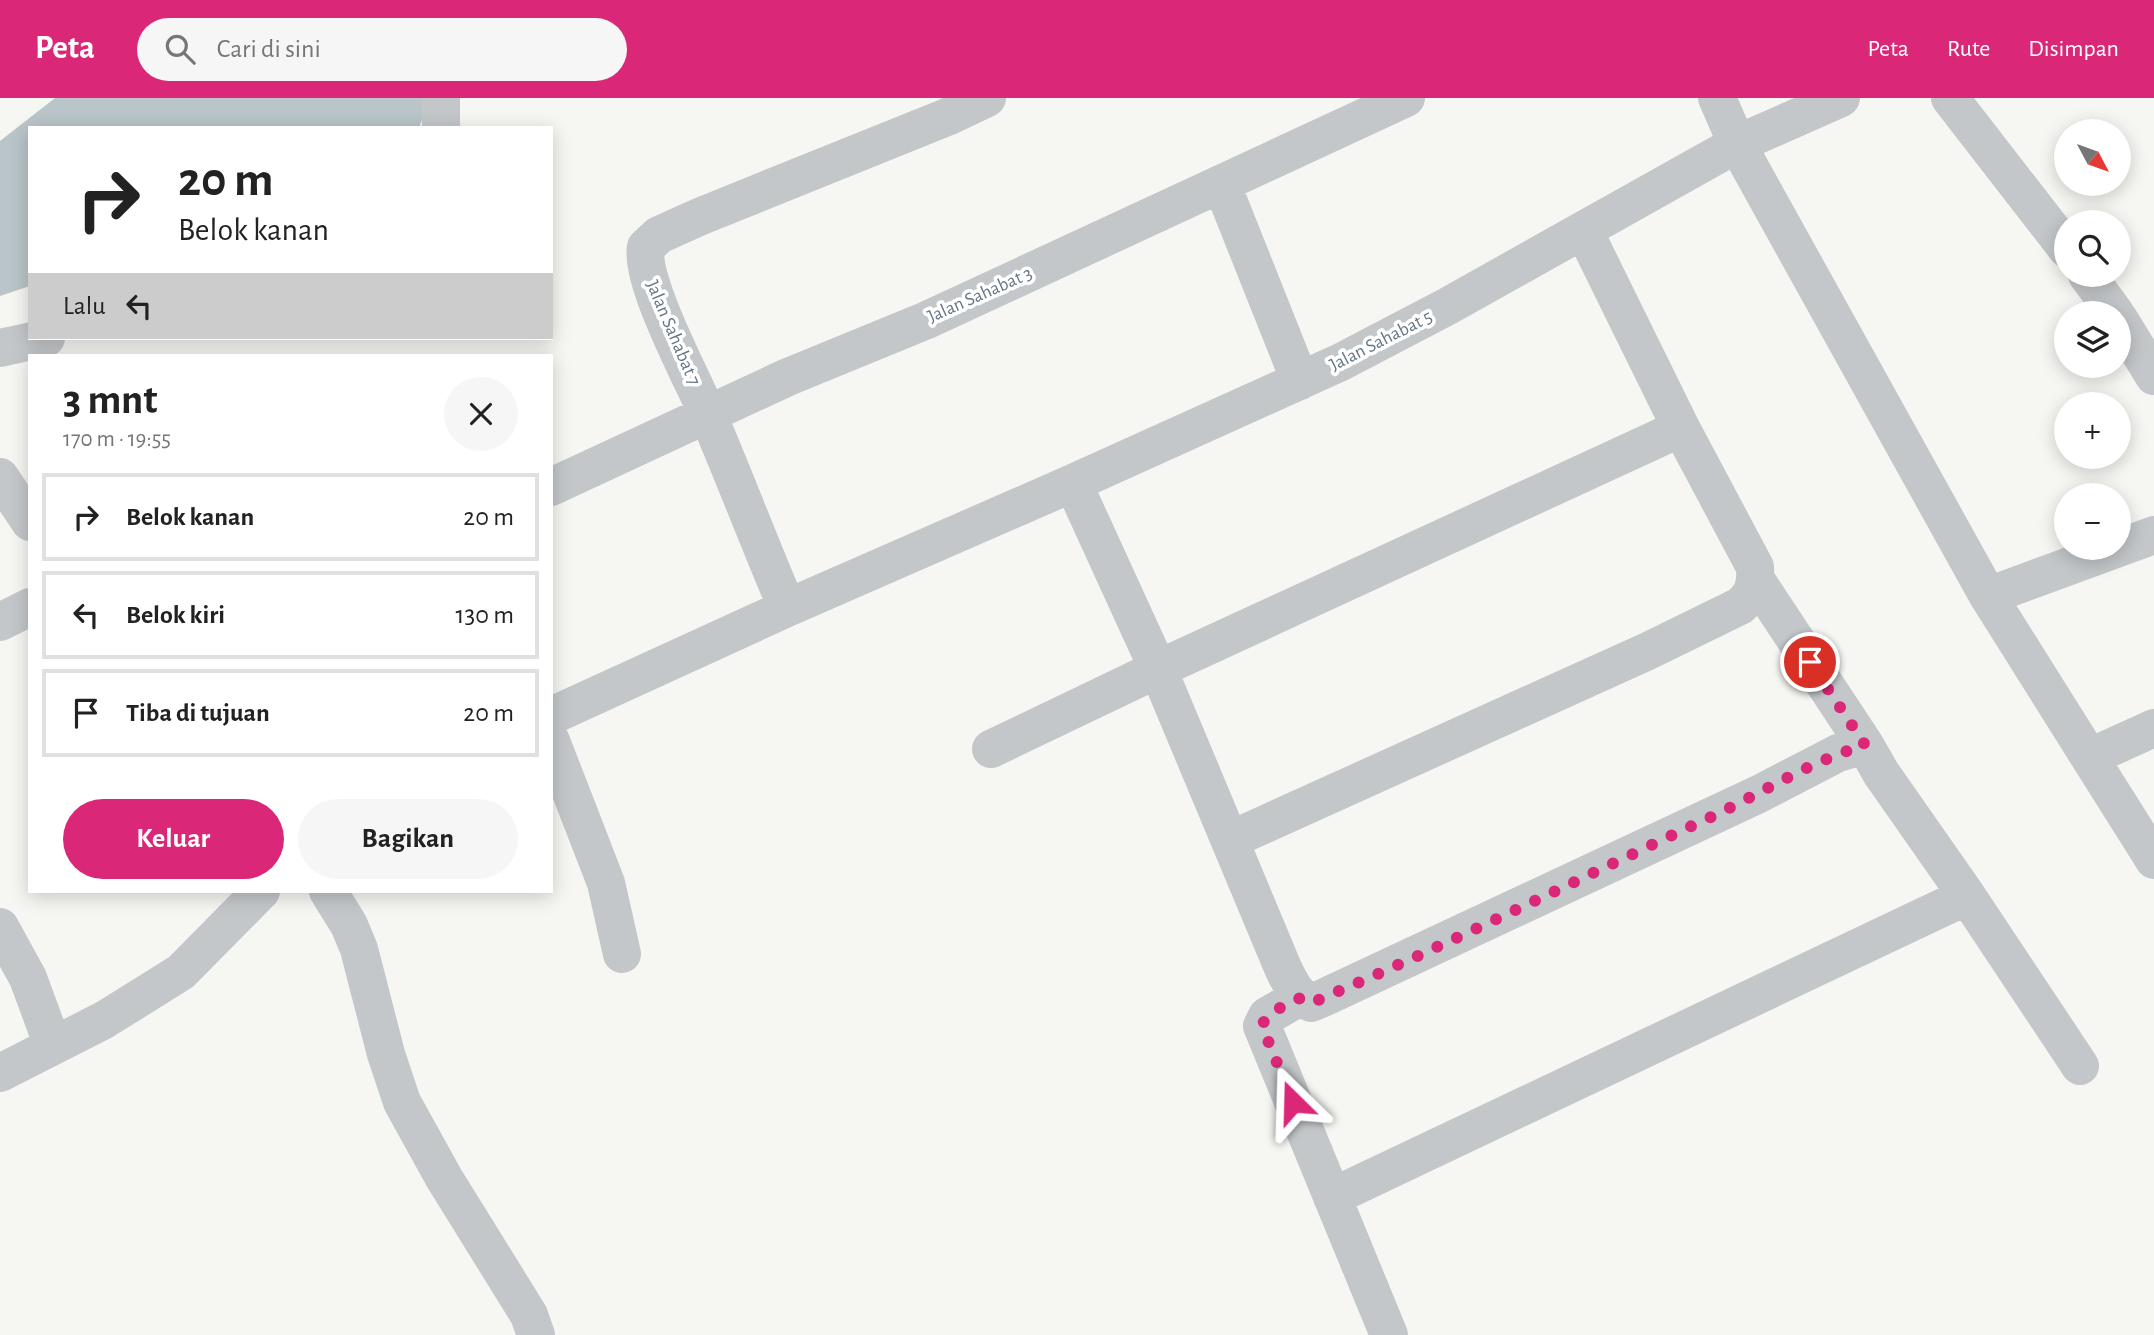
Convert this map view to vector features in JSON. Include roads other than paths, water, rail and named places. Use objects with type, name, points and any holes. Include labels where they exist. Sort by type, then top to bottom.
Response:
[{"type":"street","points":[[441,98],[441,126]]},
{"type":"street","name":"Jalan Sahabat 7","points":[[787,608],[655,296],[645,261],[646,247],[659,235],[947,117],[987,98]]},
{"type":"street","name":"Jalan Sahabat 3","points":[[553,486],[788,377],[927,320],[1406,98]]},
{"type":"street","points":[[1717,98],[1737,144],[1988,596],[2154,860]]},
{"type":"street","name":"Jalan Sahabat 5","points":[[553,715],[787,608],[1300,381],[1404,329],[1737,144],[1841,98]]},
{"type":"street","points":[[1950,98],[2054,232]]},
{"type":"street","points":[[1222,185],[1300,381]]},
{"type":"street","points":[[1230,840],[1648,651],[1740,606],[1749,598],[1756,580],[1755,566],[1681,428],[1584,231]]},
{"type":"street","points":[[2131,339],[2154,376]]},
{"type":"street","points":[[0,348],[37,340]]},
{"type":"street","points":[[991,749],[1681,428]]},
{"type":"street","points":[[0,477],[28,519]]},
{"type":"street","points":[[1073,483],[1158,669],[1283,968],[1300,998],[1311,1003],[1759,794],[1838,753],[1865,745]]},
{"type":"street","points":[[1988,596],[2154,535]]},
{"type":"street","points":[[1756,580],[1881,773],[2080,1066]]},
{"type":"street","points":[[0,622],[28,608]]},
{"type":"street","points":[[2090,757],[2154,728]]},
{"type":"street","points":[[553,746],[606,883],[622,954]]},
{"type":"street","points":[[0,1073],[104,1020],[181,972],[259,893]]},
{"type":"street","points":[[329,893],[359,949],[386,1054],[402,1102],[444,1178],[529,1315],[536,1335]]},
{"type":"street","points":[[1332,1197],[1967,896]]},
{"type":"street","points":[[0,926],[28,978],[53,1046]]},
{"type":"street","points":[[1300,998],[1267,1016],[1262,1026],[1389,1335]]}]
